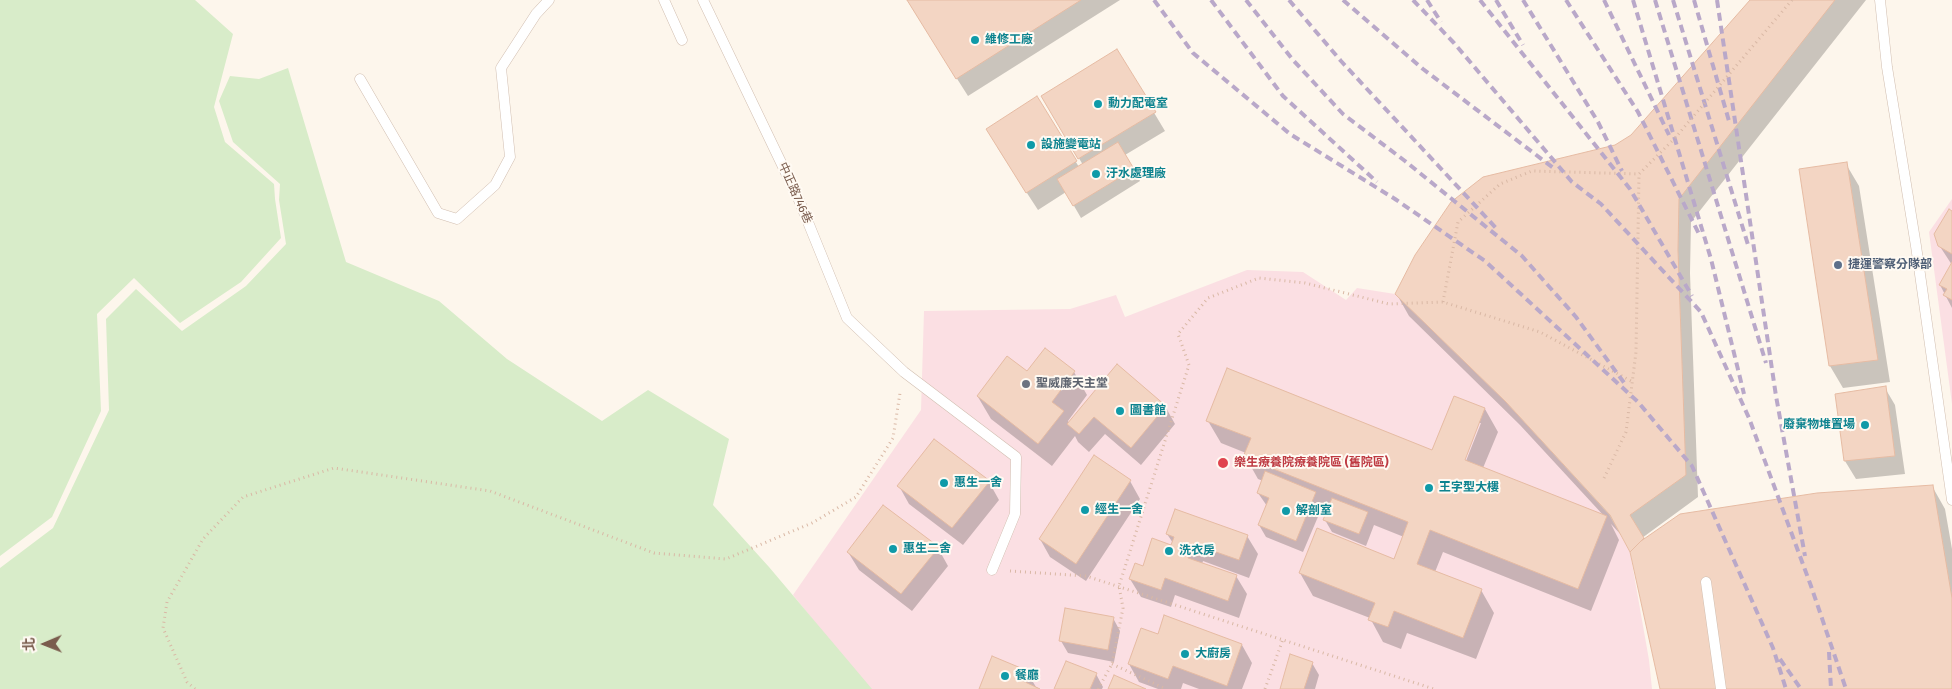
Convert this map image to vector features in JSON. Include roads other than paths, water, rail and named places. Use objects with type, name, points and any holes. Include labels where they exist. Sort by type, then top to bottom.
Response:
[{"type":"lane","points":[[360,79],[438,213],[457,219],[495,185],[510,157],[500,68],[536,14],[549,0]]},
{"type":"lane","points":[[664,0],[682,40]]},
{"type":"lane","name":"中正路746巷","points":[[703,0],[799,200],[847,318],[904,372],[1016,457],[1015,514],[992,570]]},
{"type":"lane","points":[[1880,0],[1887,68],[1916,246],[1952,500]]},
{"type":"lane","points":[[1706,582],[1722,689]]},
{"type":"railway","points":[[1154,0],[1193,53],[1290,134],[1395,199],[1485,261],[1638,402],[1692,466],[1773,648],[1786,689]]},
{"type":"railway","points":[[1211,0],[1283,96],[1377,182]]},
{"type":"railway","points":[[1246,0],[1293,60],[1343,114],[1405,161],[1522,256],[1576,317],[1625,384]]},
{"type":"railway","points":[[1289,0],[1341,61],[1496,228]]},
{"type":"railway","points":[[1343,0],[1423,69],[1556,170]]},
{"type":"railway","points":[[1413,0],[1454,43],[1572,182],[1601,204],[1701,312],[1749,418],[1811,586],[1846,689]]},
{"type":"railway","points":[[1427,0],[1441,22]]},
{"type":"railway","points":[[1480,0],[1630,189],[1692,296]]},
{"type":"railway","points":[[1496,0],[1523,45]]},
{"type":"railway","points":[[1523,0],[1598,122],[1622,171]]},
{"type":"railway","points":[[1566,0],[1638,112],[1699,234]]},
{"type":"railway","points":[[1604,0],[1669,135]]},
{"type":"railway","points":[[1633,0],[1711,259],[1744,394]]},
{"type":"railway","points":[[1655,0],[1766,363]]},
{"type":"railway","points":[[1673,0],[1749,248]]},
{"type":"railway","points":[[1694,0],[1729,121]]},
{"type":"railway","points":[[1717,0],[1776,396],[1805,556]]},
{"type":"railway","points":[[1829,652],[1831,689]]},
{"type":"railway","points":[[1780,659],[1801,689]]},
{"type":"place","name":"維修工廠","points":[[975,40]]},
{"type":"place","name":"動力配電室","points":[[1098,104]]},
{"type":"place","name":"設施變電站","points":[[1031,145]]},
{"type":"place","name":"汙水處理廠","points":[[1096,174]]},
{"type":"place","name":"捷運警察分隊部","points":[[1838,265]]},
{"type":"place","name":"聖威廉天主堂","points":[[1026,384]]},
{"type":"place","name":"圖書館","points":[[1120,411]]},
{"type":"place","name":"廢棄物堆置場","points":[[1865,425]]},
{"type":"place","name":"樂生療養院療養院區 (舊院區)","points":[[1223,463]]},
{"type":"place","name":"惠生一舍","points":[[944,483]]},
{"type":"place","name":"王字型大樓","points":[[1429,488]]},
{"type":"place","name":"經生一舍","points":[[1085,510]]},
{"type":"place","name":"解剖室","points":[[1286,511]]},
{"type":"place","name":"惠生二舍","points":[[893,549]]},
{"type":"place","name":"洗衣房","points":[[1169,551]]},
{"type":"place","name":"大廚房","points":[[1185,654]]},
{"type":"place","name":"餐廳","points":[[1005,676]]}]
